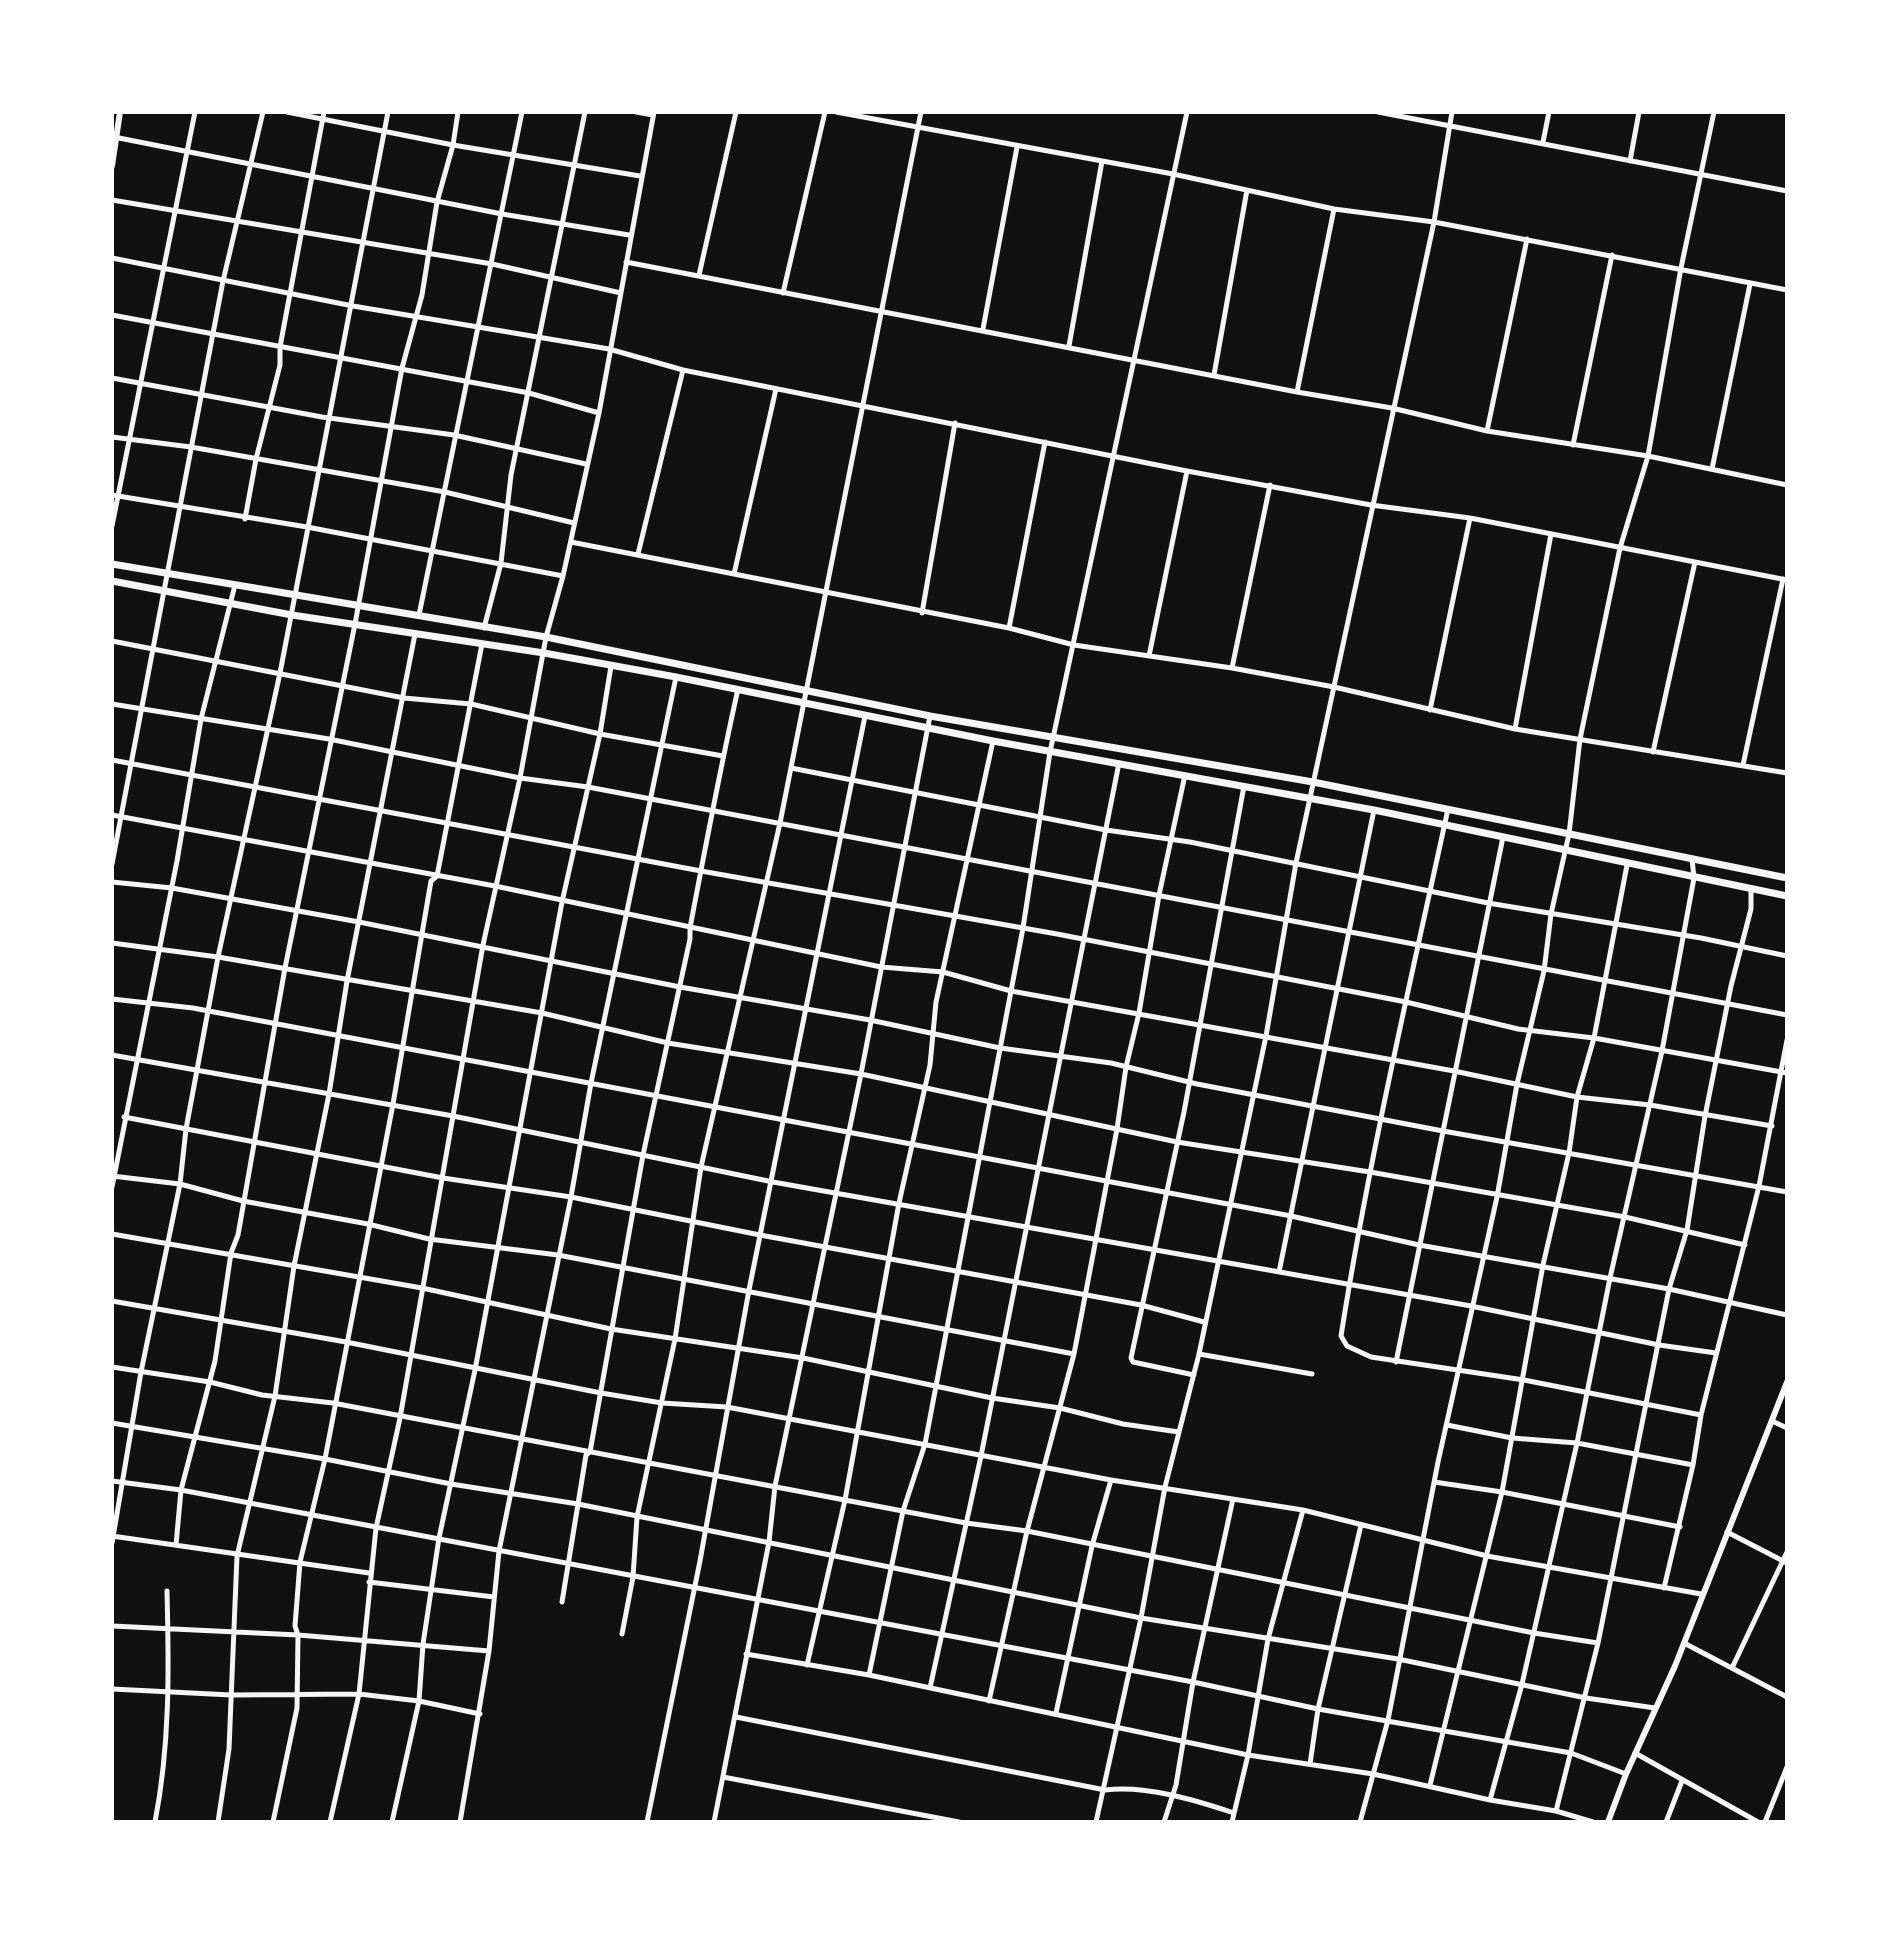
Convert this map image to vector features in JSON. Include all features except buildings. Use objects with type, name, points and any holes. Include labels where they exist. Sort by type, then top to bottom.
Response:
[{"type":"main road","points":[[112,564],[546,637],[930,716],[1313,782],[1787,878]]},
{"type":"main road","points":[[112,581],[292,615],[544,653],[676,677],[1050,752],[1374,810],[1787,896]]},
{"type":"street","points":[[112,166],[114,137],[121,112]]},
{"type":"street","points":[[112,526],[115,495],[130,440],[195,112]]},
{"type":"street","points":[[112,864],[144,710],[166,572],[223,281],[262,112]]},
{"type":"street","points":[[287,112],[323,115],[453,145],[640,176]]},
{"type":"street","points":[[112,1543],[141,1372],[180,1184],[186,1129],[200,1069],[218,957],[292,615],[317,470],[339,359],[353,306],[388,112]]},
{"type":"street","points":[[176,1545],[181,1490],[210,1382],[231,1253],[243,1202],[285,968],[310,853],[329,739],[343,684],[402,368],[429,254],[437,202],[453,145],[457,112]]},
{"type":"street","points":[[419,615],[522,112]]},
{"type":"street","points":[[484,628],[500,563],[506,505],[585,112]]},
{"type":"street","points":[[330,1822],[359,1694],[369,1573],[376,1528],[400,1418],[429,1239],[443,1178],[483,945],[533,717],[546,637],[564,576],[599,413],[621,293],[629,235],[653,113],[636,112]]},
{"type":"street","points":[[699,275],[736,112]]},
{"type":"street","points":[[783,293],[825,112]]},
{"type":"street","points":[[836,112],[1173,174],[1334,209],[1434,222],[1787,290]]},
{"type":"street","points":[[622,1634],[633,1577],[637,1517],[675,1339],[701,1167],[780,823],[801,703],[826,591],[879,312],[921,112]]},
{"type":"street","points":[[869,1675],[903,1511],[925,1444],[1023,928],[1050,752],[1187,112]]},
{"type":"street","points":[[1378,112],[1787,191]]},
{"type":"street","points":[[1096,1822],[1141,1618],[1166,1487],[1199,1354],[1266,1037],[1288,922],[1296,863],[1434,222],[1452,112]]},
{"type":"street","points":[[1543,142],[1549,112]]},
{"type":"street","points":[[1630,161],[1639,112]]},
{"type":"street","points":[[1360,1822],[1388,1720],[1457,1371],[1497,1197],[1517,1084],[1544,971],[1551,914],[1569,834],[1580,739],[1620,548],[1648,456],[1681,268],[1714,112]]},
{"type":"street","points":[[245,519],[256,459],[280,365],[280,346],[323,115]]},
{"type":"street","points":[[114,137],[437,202],[629,235]]},
{"type":"street","points":[[983,329],[1017,146]]},
{"type":"street","points":[[1069,346],[1102,161]]},
{"type":"street","points":[[1214,375],[1247,190]]},
{"type":"street","points":[[112,200],[492,264],[621,293]]},
{"type":"street","points":[[1297,392],[1334,209]]},
{"type":"street","points":[[1487,431],[1527,239]]},
{"type":"street","points":[[1573,445],[1612,255]]},
{"type":"street","points":[[112,258],[353,306],[478,324],[609,349],[683,370],[1187,471],[1371,505],[1470,518],[1785,579],[1743,765]]},
{"type":"street","points":[[626,262],[1392,408],[1487,431],[1648,456],[1787,485]]},
{"type":"street","points":[[1712,470],[1751,284]]},
{"type":"street","points":[[112,315],[339,359],[466,380],[529,393],[599,413]]},
{"type":"street","points":[[638,554],[683,370]]},
{"type":"street","points":[[112,378],[141,386],[454,435],[586,464]]},
{"type":"street","points":[[734,574],[776,389]]},
{"type":"street","points":[[922,612],[955,423]]},
{"type":"street","points":[[112,437],[191,447],[445,492],[574,523]]},
{"type":"street","points":[[1009,628],[1045,442]]},
{"type":"street","points":[[1149,656],[1187,471]]},
{"type":"street","points":[[1231,668],[1270,485]]},
{"type":"street","points":[[115,495],[179,508],[307,527],[432,553],[564,576]]},
{"type":"street","points":[[1430,710],[1470,518]]},
{"type":"street","points":[[1515,729],[1551,534]]},
{"type":"street","points":[[571,542],[1009,628],[1074,645],[1231,668],[1334,687],[1515,729],[1787,773]]},
{"type":"street","points":[[1653,752],[1695,562]]},
{"type":"street","points":[[112,1187],[172,888],[201,719],[235,586]]},
{"type":"street","points":[[218,1822],[229,1749],[237,1556],[247,1503],[275,1396],[282,1332],[294,1266],[330,1094],[347,981],[394,754],[415,634]]},
{"type":"street","points":[[112,641],[404,698],[471,704],[600,734],[723,756]]},
{"type":"street","points":[[273,1822],[297,1694],[298,1635],[295,1626],[300,1562],[325,1459],[333,1403],[393,1104],[431,881],[437,876],[482,644]]},
{"type":"street","points":[[392,1822],[419,1701],[423,1644],[439,1538],[475,1370],[562,902],[600,734],[611,666]]},
{"type":"street","points":[[460,1822],[480,1714],[499,1551],[571,1196],[602,1027],[616,975],[676,677]]},
{"type":"street","points":[[562,1602],[586,1455],[590,1452],[643,1155],[680,987],[738,690]]},
{"type":"street","points":[[112,704],[329,739],[520,778],[588,787],[1031,873],[1159,895],[1478,959],[1787,1015]]},
{"type":"street","points":[[648,1822],[749,1290],[865,716]]},
{"type":"street","points":[[714,1822],[769,1542],[775,1486],[861,1074],[930,716]]},
{"type":"street","points":[[807,1665],[845,1500],[899,1203],[926,1089],[943,972],[993,741]]},
{"type":"street","points":[[112,760],[701,871],[1023,928],[1406,1002],[1530,1029],[1784,1073]]},
{"type":"street","points":[[930,1688],[1005,1340],[1119,764]]},
{"type":"street","points":[[791,768],[914,790],[1106,830],[1296,863],[1488,903],[1741,948],[1754,948],[1787,956]]},
{"type":"street","points":[[989,1701],[1027,1531],[1074,1354],[1083,1295],[1117,1129],[1126,1067],[1185,775]]},
{"type":"street","points":[[1194,1375],[1133,1362],[1130,1358],[1177,1142],[1223,909],[1244,786]]},
{"type":"street","points":[[1448,809],[1379,1118],[1340,1336],[1347,1346],[1362,1354],[1396,1362],[1524,1380],[1701,1415]]},
{"type":"street","points":[[1279,1272],[1327,1049],[1336,990],[1351,933],[1374,810]]},
{"type":"street","points":[[112,815],[495,886],[881,967],[943,972],[1011,991],[1454,1071],[1577,1097],[1650,1105],[1772,1126]]},
{"type":"street","points":[[1396,1362],[1430,1184],[1503,837]]},
{"type":"street","points":[[1490,1800],[1522,1684],[1549,1568],[1610,1278],[1662,1051],[1694,878],[1692,859]]},
{"type":"street","points":[[1430,1785],[1502,1492],[1544,1265],[1569,1153],[1577,1097],[1594,1038],[1628,864]]},
{"type":"street","points":[[112,882],[172,888],[359,922],[483,945],[616,975],[741,995],[1000,1048],[1055,1057],[1061,1055],[1126,1067],[1443,1132],[1787,1192]]},
{"type":"street","points":[[1556,1811],[1598,1643],[1669,1289],[1687,1230],[1705,1116],[1751,909],[1751,888]]},
{"type":"street","points":[[112,943],[218,957],[542,1013],[668,1043],[861,1074],[1177,1142],[1370,1172],[1497,1197],[1625,1217],[1745,1245]]},
{"type":"street","points":[[112,999],[208,1012],[591,1083],[911,1147],[1291,1216],[1419,1245],[1669,1289],[1787,1315]]},
{"type":"street","points":[[1664,1588],[1680,1527],[1701,1415],[1759,1186],[1784,1073],[1787,1040]]},
{"type":"street","points":[[112,1055],[393,1104],[772,1182],[899,1203],[1026,1229],[1218,1260],[1471,1306],[1600,1334],[1716,1353]]},
{"type":"street","points":[[124,1117],[443,1178],[571,1196],[692,1222],[1141,1305],[1204,1322]]},
{"type":"street","points":[[113,1176],[180,1184],[243,1202],[368,1224],[429,1239],[496,1250],[507,1247],[558,1255],[1074,1354]]},
{"type":"street","points":[[112,1234],[231,1253],[357,1279],[422,1287],[545,1317],[803,1358],[992,1398],[1060,1408],[1123,1424],[1179,1432]]},
{"type":"street","points":[[112,1301],[346,1342],[475,1370],[601,1393],[662,1403],[727,1407],[788,1421],[857,1431],[1111,1480],[1303,1510],[1487,1556],[1701,1594]]},
{"type":"street","points":[[1199,1354],[1312,1374]]},
{"type":"street","points":[[112,1367],[210,1382],[275,1396],[333,1403],[463,1430],[650,1462],[966,1523],[1027,1531],[1534,1633],[1598,1643]]},
{"type":"street","points":[[1608,1822],[1626,1774],[1684,1643],[1701,1594],[1787,1382]]},
{"type":"street","points":[[1772,1422],[1787,1428]]},
{"type":"street","points":[[112,1423],[578,1504],[704,1532],[834,1553],[954,1580],[1081,1603],[1141,1618],[1398,1659],[1586,1698],[1655,1708]]},
{"type":"street","points":[[1447,1425],[1511,1438],[1577,1443],[1693,1465]]},
{"type":"street","points":[[1056,1713],[1092,1546],[1111,1480]]},
{"type":"street","points":[[112,1481],[181,1490],[439,1538],[693,1589],[1194,1682],[1318,1709],[1506,1740],[1571,1753],[1626,1774]]},
{"type":"street","points":[[1434,1482],[1502,1492],[1680,1527]]},
{"type":"street","points":[[1164,1822],[1185,1741],[1194,1682],[1233,1499]]},
{"type":"street","points":[[1232,1822],[1248,1755],[1268,1639],[1303,1510]]},
{"type":"street","points":[[1310,1764],[1318,1709],[1361,1525]]},
{"type":"street","points":[[1727,1532],[1785,1562]]},
{"type":"street","points":[[112,1536],[369,1573]]},
{"type":"street","points":[[1732,1668],[1785,1562],[1787,1552]]},
{"type":"street","points":[[369,1582],[494,1597]]},
{"type":"street","points":[[155,1822],[166,1766],[169,1692],[166,1591]]},
{"type":"street","points":[[112,1626],[298,1635],[489,1651]]},
{"type":"street","points":[[1684,1643],[1787,1697]]},
{"type":"street","points":[[746,1654],[869,1675],[1248,1755],[1373,1773],[1490,1800],[1556,1811],[1593,1822]]},
{"type":"street","points":[[112,1689],[230,1695],[359,1694],[419,1701],[480,1714]]},
{"type":"street","points":[[736,1717],[1105,1790],[1123,1787],[1234,1813]]},
{"type":"street","points":[[1635,1753],[1759,1822]]},
{"type":"street","points":[[1765,1822],[1787,1768]]},
{"type":"street","points":[[723,1777],[959,1822]]},
{"type":"street","points":[[1667,1822],[1682,1781]]}]
